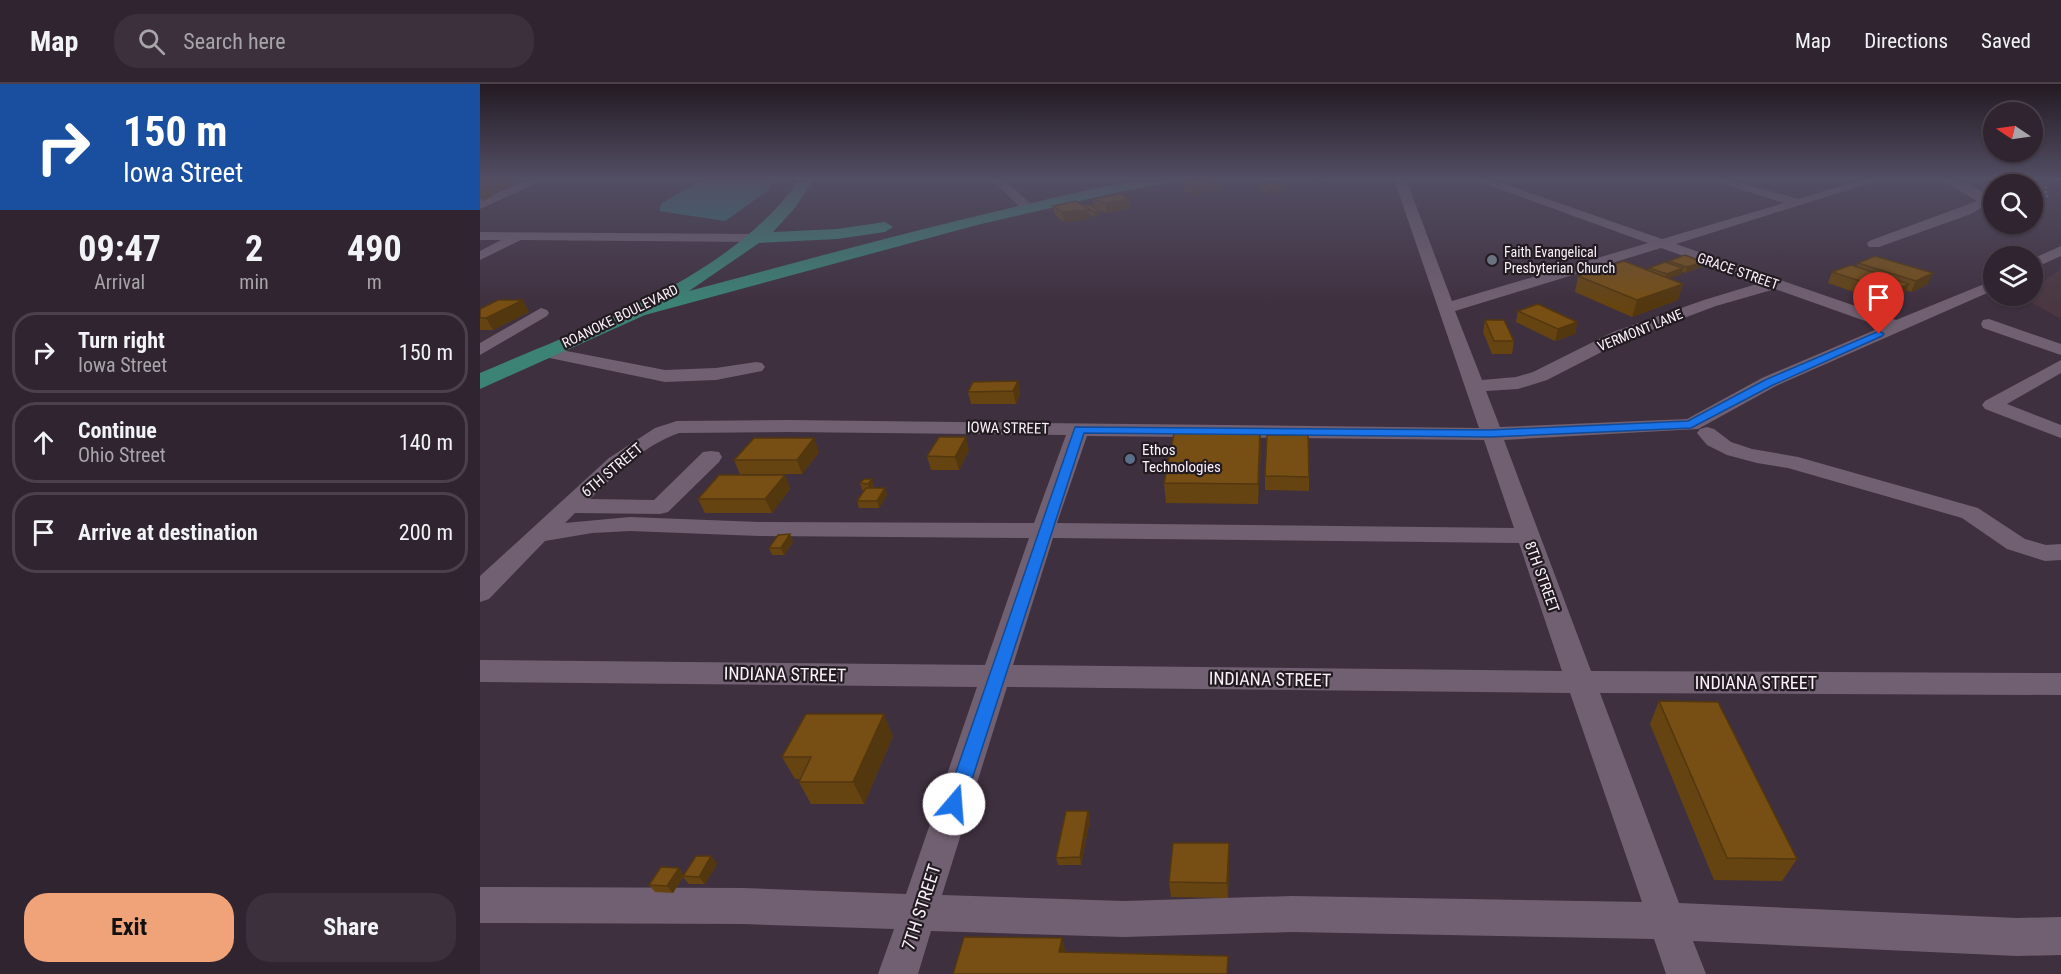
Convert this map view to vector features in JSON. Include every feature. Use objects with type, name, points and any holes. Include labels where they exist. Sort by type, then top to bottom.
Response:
[{"type":"main road","name":"ROANOKE BOULEVARD","points":[[480,382],[636,311],[691,281],[754,238],[774,221]]},
{"type":"main road","points":[[754,238],[763,243],[847,239],[947,221]]},
{"type":"main road","points":[[636,311],[970,221]]},
{"type":"street","name":"8TH STREET","points":[[1415,221],[1686,974]]},
{"type":"street","name":"GRACE STREET","points":[[1596,221],[1896,326]]},
{"type":"street","points":[[1447,308],[1740,221]]},
{"type":"street","points":[[1874,244],[1935,221]]},
{"type":"street","points":[[480,236],[754,238]]},
{"type":"street","points":[[480,256],[520,236]]},
{"type":"street","points":[[2043,259],[2061,250]]},
{"type":"street","name":"VERMONT LANE","points":[[1474,386],[1518,383],[1540,376],[1619,336],[1710,303],[1774,284]]},
{"type":"street","points":[[1983,289],[1769,382],[1699,429],[1715,442],[1762,459],[1790,462],[1970,513],[2016,544],[2045,553],[2061,552]]},
{"type":"street","points":[[480,350],[541,313]]},
{"type":"street","points":[[1989,324],[2061,350]]},
{"type":"street","points":[[546,352],[665,376],[716,374],[756,367]]},
{"type":"street","points":[[2061,365],[1992,405],[2061,432]]},
{"type":"street","points":[[2042,376],[2061,388]]},
{"type":"street","name":"IOWA STREET","points":[[778,426],[1490,434],[1699,429]]},
{"type":"street","name":"6TH STREET","points":[[480,593],[570,506],[632,452],[659,433],[669,429],[778,426]]},
{"type":"street","name":"7TH STREET","points":[[898,974],[1079,429]]},
{"type":"street","points":[[570,506],[660,507],[711,457]]},
{"type":"street","points":[[537,536],[592,526],[630,525],[759,529],[1388,532],[1527,536]]},
{"type":"street","name":"INDIANA STREET","points":[[480,671],[1580,682],[2061,684]]},
{"type":"street","points":[[480,905],[743,906],[1124,919],[1293,914],[1667,921],[2017,937],[2061,936]]},
{"type":"shaded area","points":[[2061,269],[2061,319],[2037,306],[2043,306],[2043,281]]},
{"type":"building","points":[[1685,255],[1703,262],[1687,267],[1669,261]]},
{"type":"building","points":[[1875,256],[1933,273],[1916,281],[1858,263]]},
{"type":"building","points":[[1624,261],[1683,284],[1637,300],[1578,276]]},
{"type":"building","points":[[1665,262],[1683,268],[1667,274],[1649,268]]},
{"type":"building","points":[[1851,265],[1909,284],[1891,291],[1832,272]]},
{"type":"building","points":[[498,300],[523,300],[486,318],[480,318],[480,309]]},
{"type":"building","points":[[1538,304],[1577,322],[1558,329],[1518,311]]},
{"type":"building","points":[[1485,320],[1504,320],[1514,341],[1494,341]]},
{"type":"building","points":[[1018,381],[1013,391],[968,392],[973,382]]},
{"type":"building","points":[[1175,429],[1260,430],[1258,484],[1164,483]]},
{"type":"building","points":[[1267,435],[1308,435],[1309,477],[1265,476]]},
{"type":"building","points":[[939,437],[966,437],[955,457],[927,456]]},
{"type":"building","points":[[754,438],[814,438],[797,460],[734,460]]},
{"type":"building","points":[[719,475],[785,475],[765,499],[698,499]]},
{"type":"building","points":[[864,479],[872,479],[868,484],[860,483]]},
{"type":"building","points":[[866,488],[885,488],[877,501],[857,501]]},
{"type":"building","points":[[790,534],[781,548],[769,548],[778,535]]},
{"type":"building","points":[[1659,701],[1718,702],[1797,859],[1727,858]]},
{"type":"building","points":[[806,714],[884,714],[853,782],[799,782],[811,757],[782,757]]},
{"type":"building","points":[[1066,811],[1088,811],[1080,857],[1056,858]]},
{"type":"building","points":[[1173,843],[1229,843],[1227,883],[1169,882]]},
{"type":"building","points":[[696,856],[711,856],[699,877],[683,876]]},
{"type":"building","points":[[661,867],[679,868],[667,886],[649,885]]},
{"type":"building","points":[[964,937],[1062,938],[1059,952],[1228,956],[1227,974],[953,974]]},
{"type":"place","name":"Faith Evangelical Presbyterian Church","points":[[1492,260]]},
{"type":"place","name":"Ethos Technologies","points":[[1130,459]]},
{"type":"route","points":[[954,804],[1079,429],[1490,434],[1691,425],[1769,382],[1879,334]]}]
